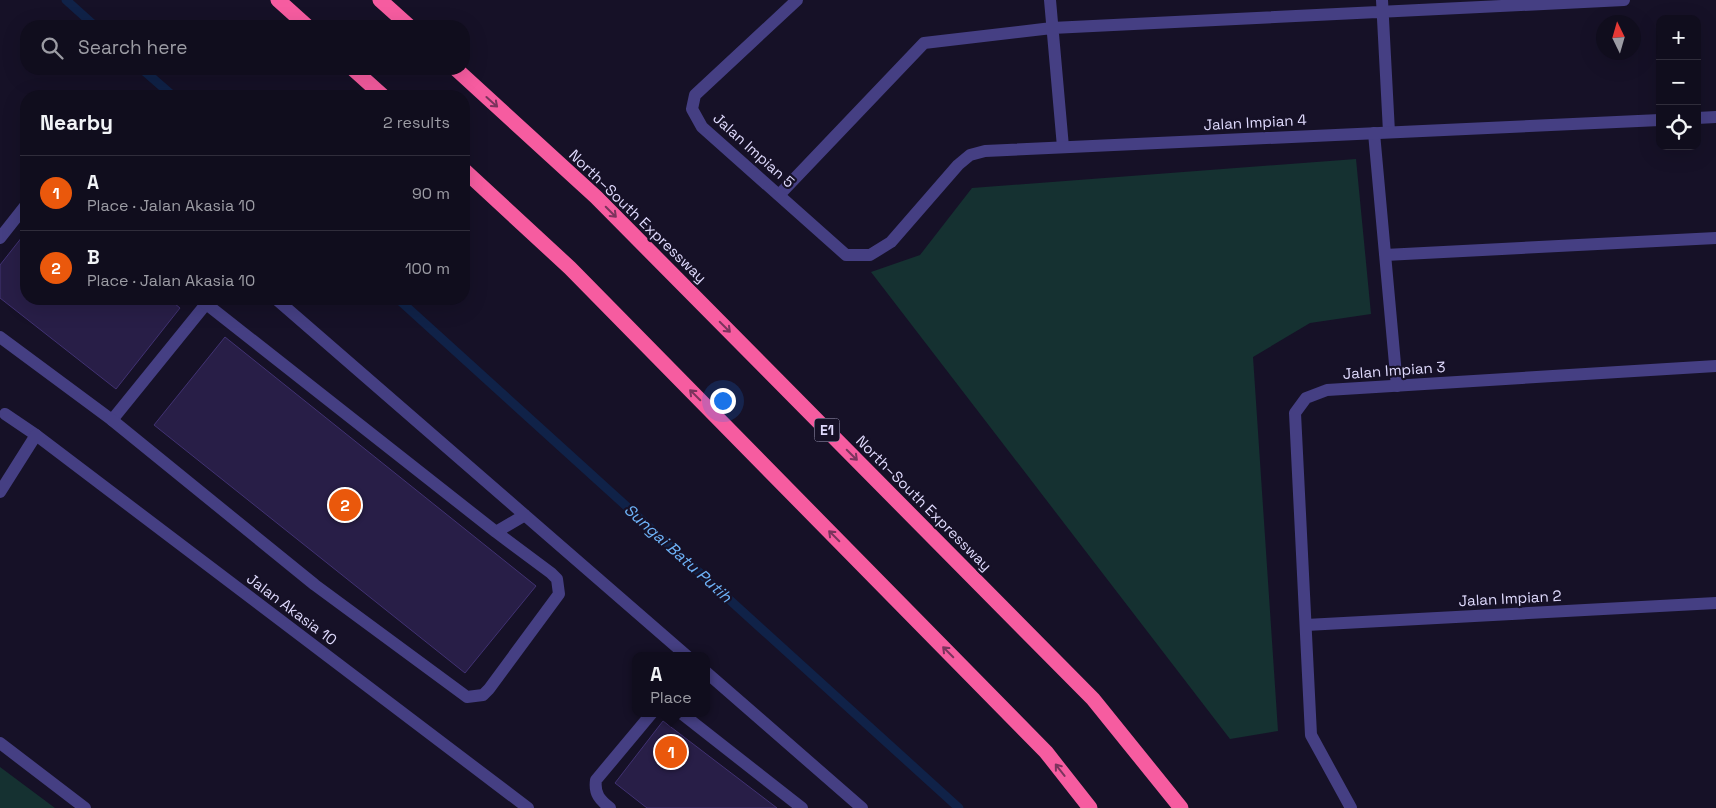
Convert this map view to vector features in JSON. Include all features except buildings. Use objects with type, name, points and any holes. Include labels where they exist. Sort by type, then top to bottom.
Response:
[{"type":"highway","points":[[278,0],[300,20]]},
{"type":"highway","points":[[380,0],[402,20]]},
{"type":"highway","points":[[360,75],[376,90]]},
{"type":"highway","name":"North–South Expressway","points":[[463,75],[596,197],[1094,699],[1181,808]]},
{"type":"highway","points":[[470,176],[570,268],[1046,752],[1090,808]]},
{"type":"street","name":"Jalan Impian 5","points":[[797,0],[695,94],[692,109],[702,127],[846,255]]},
{"type":"street","points":[[1050,0],[1063,147]]},
{"type":"street","points":[[779,195],[924,43],[1052,28],[1382,6],[1624,0]]},
{"type":"street","points":[[1382,6],[1390,132]]},
{"type":"street","points":[[1701,118],[1716,117]]},
{"type":"street","name":"Jalan Impian 4","points":[[846,255],[870,255],[891,242],[958,165],[970,155],[986,151],[1656,120]]},
{"type":"street","points":[[1374,133],[1396,386]]},
{"type":"street","points":[[0,238],[20,213]]},
{"type":"street","points":[[1385,255],[1716,238]]},
{"type":"street","points":[[112,420],[204,305]]},
{"type":"street","points":[[0,337],[112,420],[315,585],[467,697],[483,694],[489,689],[559,594],[557,579],[212,305]]},
{"type":"street","points":[[283,305],[682,652]]},
{"type":"street","name":"Jalan Impian 3","points":[[1352,808],[1311,735],[1295,413],[1306,398],[1327,390],[1716,366]]},
{"type":"street","name":"Jalan Akasia 10","points":[[5,414],[36,435],[528,808]]},
{"type":"street","points":[[0,492],[36,435]]},
{"type":"street","points":[[496,532],[525,515]]},
{"type":"street","name":"Jalan Impian 2","points":[[1306,625],[1716,603]]},
{"type":"street","points":[[710,675],[862,808]]},
{"type":"street","points":[[610,808],[597,796],[596,780],[649,717]]},
{"type":"street","points":[[686,717],[802,808]]},
{"type":"street","points":[[0,743],[85,808]]},
{"type":"green space","points":[[1356,159],[1371,314],[1310,323],[1253,357],[1278,731],[1230,739],[871,272],[920,255],[972,188]]},
{"type":"green space","points":[[0,767],[55,808],[0,808]]},
{"type":"waterway","name":"Sungai Batu Putih","points":[[66,0],[88,20]]},
{"type":"waterway","name":"Sungai Batu Putih","points":[[149,75],[166,90]]},
{"type":"waterway","name":"Sungai Batu Putih","points":[[405,305],[959,808]]},
{"type":"place","name":"B","points":[[345,505]]},
{"type":"place","name":"A","points":[[671,752]]}]
